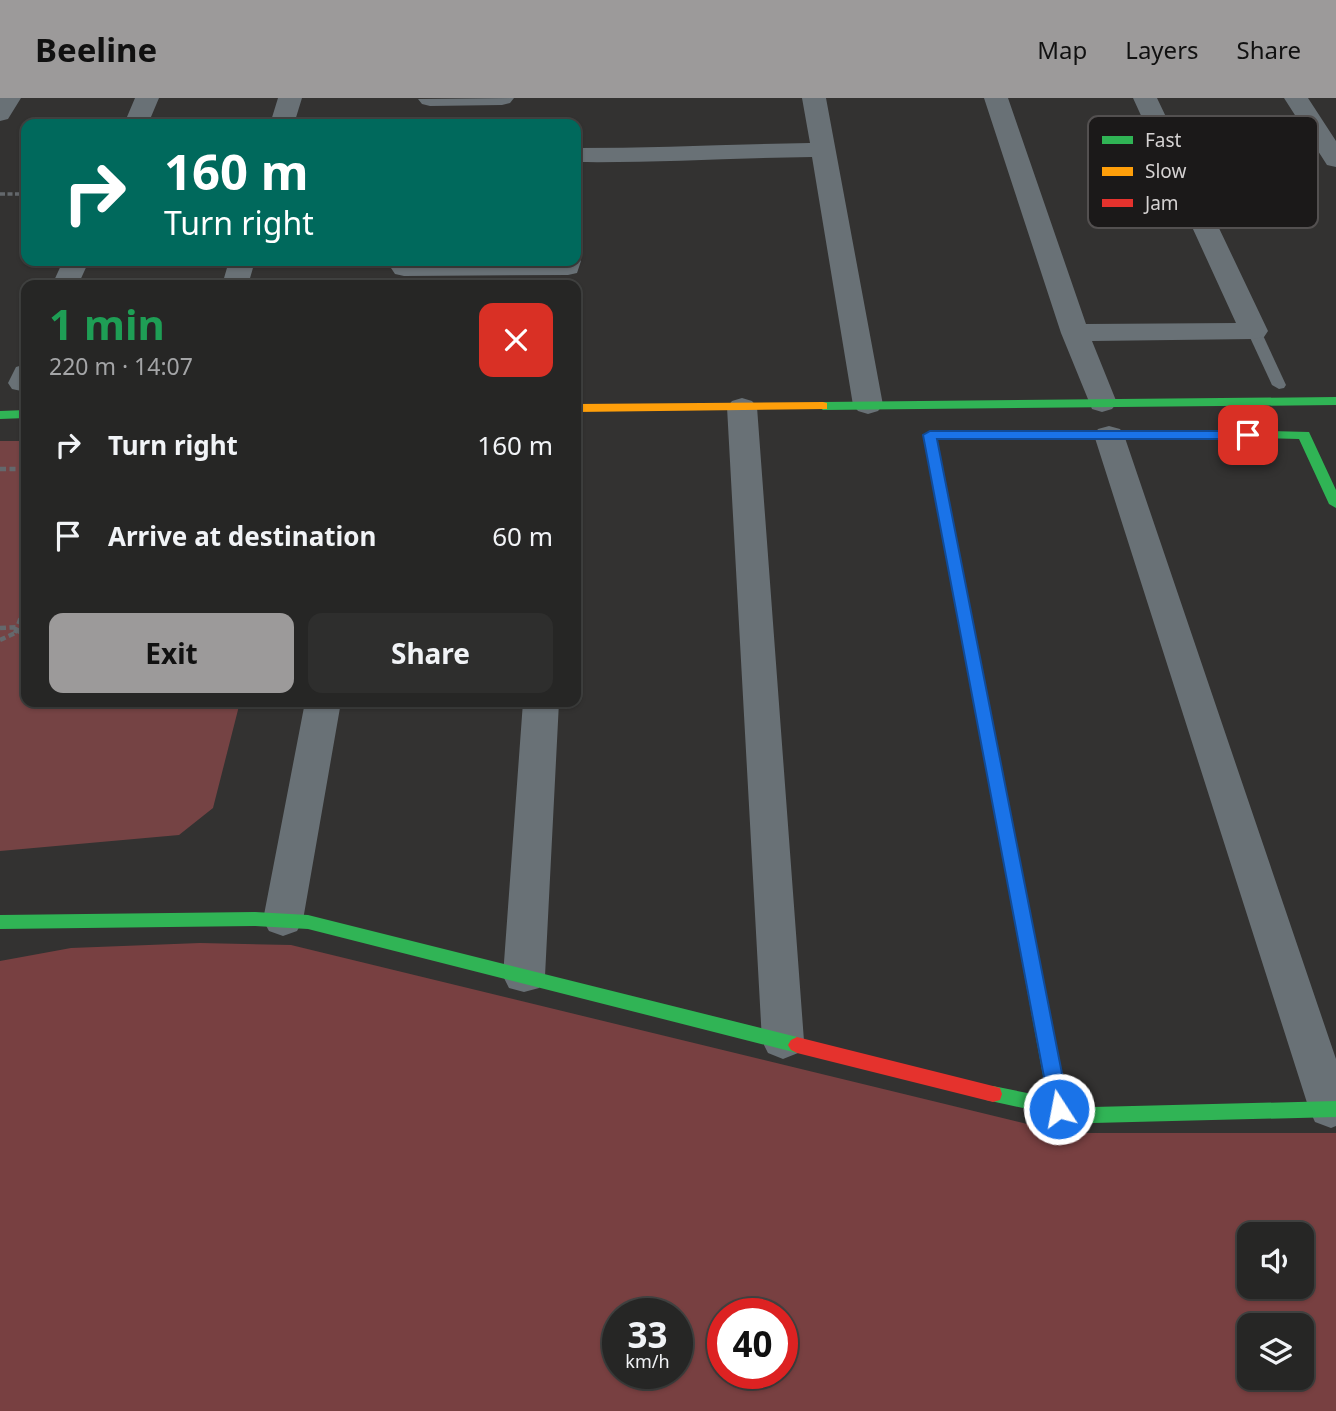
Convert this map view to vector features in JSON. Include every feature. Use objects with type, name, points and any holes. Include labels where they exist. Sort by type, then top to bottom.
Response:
[{"type":"street","points":[[0,114],[9,98]]},
{"type":"street","points":[[138,119],[147,98]]},
{"type":"street","points":[[284,119],[290,98]]},
{"type":"street","points":[[427,119],[430,98],[502,98]]},
{"type":"street","points":[[814,98],[868,405]]},
{"type":"street","points":[[0,922],[308,922],[1059,1109],[1093,1115],[1333,1109],[996,98]]},
{"type":"street","points":[[1145,98],[1153,116]]},
{"type":"street","points":[[1296,98],[1308,116]]},
{"type":"street","points":[[1318,132],[1336,160]]},
{"type":"street","points":[[581,155],[694,155],[729,151],[823,150]]},
{"type":"street","points":[[1075,333],[1254,331],[1206,228]]},
{"type":"street","points":[[403,271],[568,266]]},
{"type":"street","points":[[1059,1109],[930,435],[1336,401]]},
{"type":"street","points":[[581,408],[868,405],[1105,419],[1304,435],[1336,504]]},
{"type":"street","points":[[742,407],[783,1041]]},
{"type":"street","points":[[0,415],[21,415]]},
{"type":"street","points":[[283,920],[322,707]]},
{"type":"street","points":[[524,976],[541,707]]},
{"type":"lane","points":[[1254,331],[1279,385]]},
{"type":"path","points":[[0,194],[21,194]]},
{"type":"path","points":[[0,469],[21,469]]},
{"type":"path","points":[[17,630],[21,618]]},
{"type":"path","points":[[0,628],[17,630]]},
{"type":"path","points":[[0,640],[21,629]]},
{"type":"shaded area","points":[[0,441],[21,441],[21,707],[239,707],[213,808],[179,835],[0,851]]},
{"type":"shaded area","points":[[200,943],[291,945],[1064,1133],[1336,1133],[1336,1411],[0,1411],[0,961],[71,948]]},
{"type":"traffic: fast","points":[[823,406],[1336,401]]},
{"type":"traffic: fast","points":[[0,415],[21,414]]},
{"type":"traffic: fast","points":[[1269,435],[1304,435],[1336,504]]},
{"type":"traffic: fast","points":[[932,446],[1059,1109]]},
{"type":"traffic: fast","points":[[0,922],[255,919],[308,922],[797,1045]]},
{"type":"traffic: fast","points":[[993,1094],[1093,1115],[1336,1109]]},
{"type":"traffic: slow","points":[[581,408],[823,406]]},
{"type":"traffic: slow","points":[[932,446],[930,435],[1269,435]]},
{"type":"traffic: jam","points":[[797,1045],[993,1094]]},
{"type":"route","points":[[1059,1109],[930,435],[1248,435]]}]
